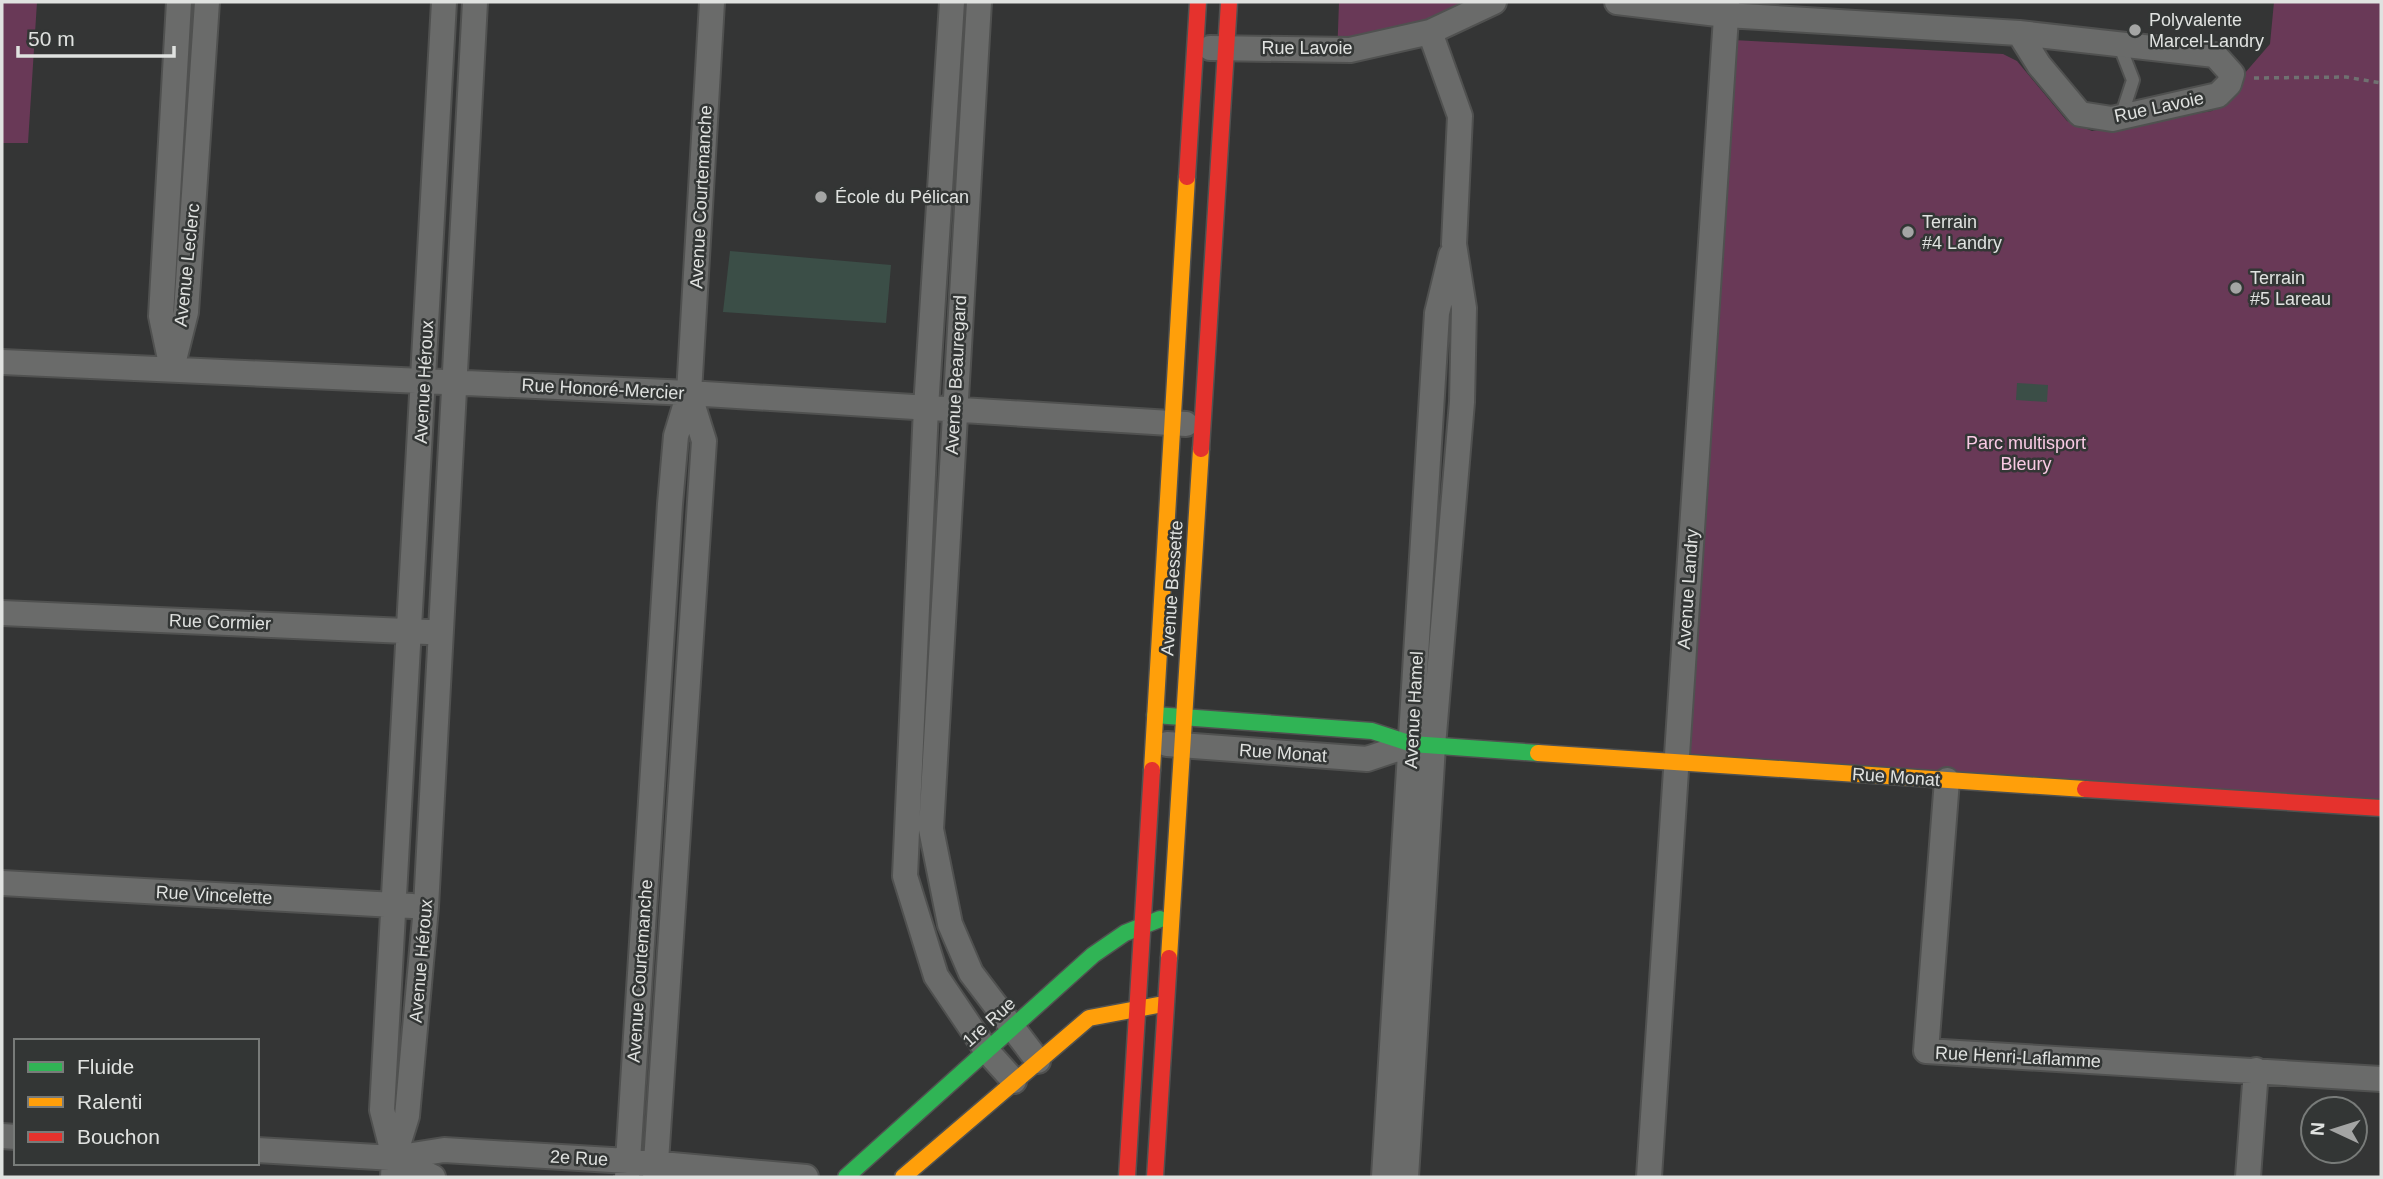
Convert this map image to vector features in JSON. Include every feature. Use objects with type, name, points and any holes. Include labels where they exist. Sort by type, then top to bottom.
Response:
[{"type":"street","name":"Avenue Leclerc","points":[[172,368],[161,316],[179,2]]},
{"type":"street","name":"Avenue Leclerc","points":[[172,368],[186,312],[207,2]]},
{"type":"street","name":"Avenue Héroux","points":[[393,1168],[382,1110],[411,631],[444,2]]},
{"type":"street","name":"Avenue Héroux","points":[[393,1168],[407,1116],[426,907],[475,2]]},
{"type":"street","name":"Avenue Courtemanche","points":[[627,1169],[675,449],[689,393],[712,2]]},
{"type":"street","name":"Avenue Beauregard","points":[[952,2],[926,408],[905,876],[936,976],[986,1050],[1014,1081]]},
{"type":"street","name":"Avenue Beauregard","points":[[979,2],[931,829],[950,924],[971,973],[1038,1061]]},
{"type":"street","name":"Avenue Bessette","points":[[1127,1177],[1198,2]]},
{"type":"street","name":"Avenue Bessette","points":[[1155,1177],[1228,2]]},
{"type":"street","name":"Rue Lavoie","points":[[1195,48],[1350,50],[1430,33],[1494,2]]},
{"type":"street","points":[[1616,2],[1726,8],[2019,33],[2215,55],[2232,74]]},
{"type":"street","name":"Avenue Landry","points":[[1649,1177],[1726,8]]},
{"type":"street","name":"Avenue Hamel","points":[[1384,1177],[1422,745],[1462,402],[1464,308],[1454,244],[1460,116],[1430,33]]},
{"type":"street","name":"Rue Lavoie","points":[[2019,33],[2039,65],[2080,114],[2112,119],[2218,95],[2229,84],[2232,74]]},
{"type":"street","name":"Avenue Leclerc","points":[[168,190],[195,192]]},
{"type":"street","name":"Rue Honoré-Mercier","points":[[2,362],[689,393],[1203,425]]},
{"type":"street","name":"Avenue Courtemanche","points":[[656,1170],[704,442],[689,393]]},
{"type":"street","name":"Rue Cormier","points":[[2,613],[439,633]]},
{"type":"street","name":"Rue Monat","points":[[1155,715],[1372,731],[1422,745],[2381,808]]},
{"type":"street","name":"Rue Monat","points":[[1153,743],[1367,759],[1422,745]]},
{"type":"street","points":[[911,744],[936,749]]},
{"type":"street","name":"Avenue Hamel","points":[[1406,1177],[1422,745]]},
{"type":"street","points":[[403,763],[433,762]]},
{"type":"street","points":[[653,765],[682,766]]},
{"type":"street","name":"Rue Henri-Laflamme","points":[[1947,780],[1926,1051],[2381,1079]]},
{"type":"street","name":"Rue Vincelette","points":[[2,883],[426,907]]},
{"type":"street","name":"1re Rue","points":[[846,1177],[1010,1027],[1112,939],[1142,923],[1170,916]]},
{"type":"street","points":[[903,1177],[1089,1018],[1137,1007],[1165,1004]]},
{"type":"street","points":[[2248,1177],[2256,1070]]},
{"type":"street","name":"2e Rue","points":[[259,1150],[393,1168],[433,1177]]},
{"type":"street","name":"2e Rue","points":[[393,1168],[444,1150],[627,1169],[806,1177]]},
{"type":"lane","points":[[2119,44],[2133,80],[2120,117]]},
{"type":"path","points":[[2232,74],[2264,79],[2346,77],[2381,83]]},
{"type":"green space","points":[[2,2],[37,2],[28,143],[2,143]]},
{"type":"green space","points":[[1339,2],[1482,2],[1337,58]]},
{"type":"green space","name":"Parc multisport Bleury","points":[[2274,2],[2381,2],[2381,803],[1673,760],[1714,39],[2003,54],[2017,61],[2067,121],[2092,131],[2212,111],[2270,44]]},
{"type":"building","points":[[730,251],[891,265],[886,323],[723,312]]},
{"type":"building","points":[[2017,383],[2048,385],[2047,402],[2016,400]]},
{"type":"traffic: fast","points":[[1155,715],[1372,731],[1412,744],[1538,753]]},
{"type":"traffic: fast","points":[[846,1177],[1093,955],[1125,933],[1160,919]]},
{"type":"traffic: slow","points":[[1152,770],[1187,177]]},
{"type":"traffic: slow","points":[[1169,958],[1201,449]]},
{"type":"traffic: slow","points":[[1538,753],[2085,789]]},
{"type":"traffic: slow","points":[[903,1177],[1089,1018],[1158,1005]]},
{"type":"traffic: jam","points":[[1187,177],[1198,2]]},
{"type":"traffic: jam","points":[[1201,449],[1229,2]]},
{"type":"traffic: jam","points":[[1127,1177],[1152,770]]},
{"type":"traffic: jam","points":[[2085,789],[2381,808]]},
{"type":"traffic: jam","points":[[1155,1177],[1169,958]]},
{"type":"place","name":"Polyvalente Marcel-Landry","points":[[2135,30]]},
{"type":"place","name":"École du Pélican","points":[[821,197]]},
{"type":"place","name":"Terrain #4 Landry","points":[[1908,232]]},
{"type":"place","name":"Terrain #5 Lareau","points":[[2236,288]]}]
